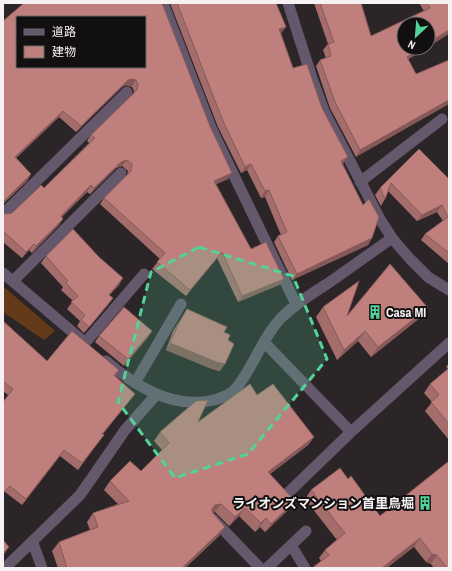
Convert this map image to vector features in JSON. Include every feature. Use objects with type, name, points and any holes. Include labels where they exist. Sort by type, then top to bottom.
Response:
[{"type":"street","points":[[163,3],[212,130],[296,304]]},
{"type":"street","points":[[288,3],[324,111],[380,219],[392,238],[410,259],[428,277],[449,290]]},
{"type":"street","points":[[3,214],[127,92]]},
{"type":"street","points":[[360,182],[442,119]]},
{"type":"street","points":[[13,281],[121,173]]},
{"type":"street","points":[[3,273],[111,365],[135,383],[156,395],[184,402],[198,403],[227,396],[237,388],[264,342],[281,318],[296,304],[392,238]]},
{"type":"street","points":[[85,343],[144,274]]},
{"type":"street","points":[[135,383],[181,304]]},
{"type":"street","points":[[264,342],[351,432]]},
{"type":"street","points":[[289,492],[351,432],[449,343]]},
{"type":"street","points":[[5,568],[33,543],[80,496],[125,430],[156,395]]},
{"type":"street","points":[[212,519],[260,568]]},
{"type":"street","points":[[267,568],[306,531]]},
{"type":"street","points":[[33,543],[42,568]]},
{"type":"street","points":[[291,545],[305,568]]},
{"type":"highlighted area","points":[[199,247],[293,276],[327,359],[248,454],[175,478],[118,402],[151,272]]},
{"type":"shaded area","points":[[3,286],[55,331],[44,340],[3,312]]},
{"type":"building","points":[[24,3],[162,3],[210,126],[232,173],[214,181],[251,249],[266,242],[284,279],[242,296],[222,252],[190,290],[157,262],[165,253],[104,198],[131,171],[132,164],[127,160],[121,162],[94,188],[91,185],[61,216],[63,219],[36,246],[34,244],[26,252],[3,231],[3,213],[12,213],[41,185],[44,188],[95,138],[91,135],[137,90],[138,84],[136,80],[130,79],[127,81],[81,126],[63,111],[15,157],[31,174],[3,202],[3,21]]},
{"type":"building","points":[[177,3],[276,3],[286,27],[279,29],[293,68],[307,64],[322,108],[348,157],[341,161],[363,205],[369,199],[379,217],[372,238],[297,274],[278,236],[287,232],[269,190],[265,191],[251,164],[245,167],[223,121]]},
{"type":"building","points":[[320,3],[361,3],[371,36],[396,24],[396,56],[409,56],[407,57],[416,74],[449,60],[449,100],[360,150],[335,102],[320,60],[331,56],[328,44],[334,42]]},
{"type":"building","points":[[427,3],[449,3],[449,30],[436,38],[436,16],[413,16],[430,8]]},
{"type":"building","points":[[419,149],[449,179],[449,253],[425,234],[448,217],[442,205],[422,215],[391,183],[385,199],[380,188]]},
{"type":"building","points":[[73,229],[99,257],[123,278],[109,295],[113,298],[89,327],[81,320],[85,315],[71,302],[78,296],[66,283],[68,281],[46,256]]},
{"type":"building","name":"Casa MI","points":[[390,264],[428,308],[378,347],[365,331],[344,350],[323,307],[359,281],[347,316]]},
{"type":"building","points":[[124,307],[152,331],[128,359],[99,336]]},
{"type":"building","points":[[187,309],[227,327],[224,332],[230,335],[228,340],[234,344],[225,364],[216,362],[170,343]]},
{"type":"building","points":[[3,321],[47,361],[72,331],[119,370],[114,375],[135,394],[102,434],[104,435],[82,463],[64,450],[26,499],[10,486],[3,493],[3,402],[13,389],[3,381]]},
{"type":"building","points":[[449,368],[449,424],[431,402],[439,395],[430,384]]},
{"type":"building","points":[[250,384],[257,395],[273,384],[314,437],[268,472],[295,501],[271,524],[266,518],[261,523],[245,508],[235,517],[221,504],[215,505],[212,512],[225,527],[182,568],[67,568],[59,542],[98,527],[93,513],[129,501],[110,481],[130,461],[141,471],[169,443],[160,432],[196,401],[208,400],[198,422]]},
{"type":"building","points":[[449,461],[449,568],[447,568],[437,555],[432,554],[420,538],[382,568],[312,568],[329,555],[325,550],[345,533],[311,490],[340,468],[348,479],[351,476],[380,516]]},
{"type":"building","points":[[3,540],[9,547],[3,553]]},
{"type":"place","name":"Casa MI","points":[[375,312]]},
{"type":"place","name":"ライオンズマンション首里鳥堀","points":[[425,503]]}]
